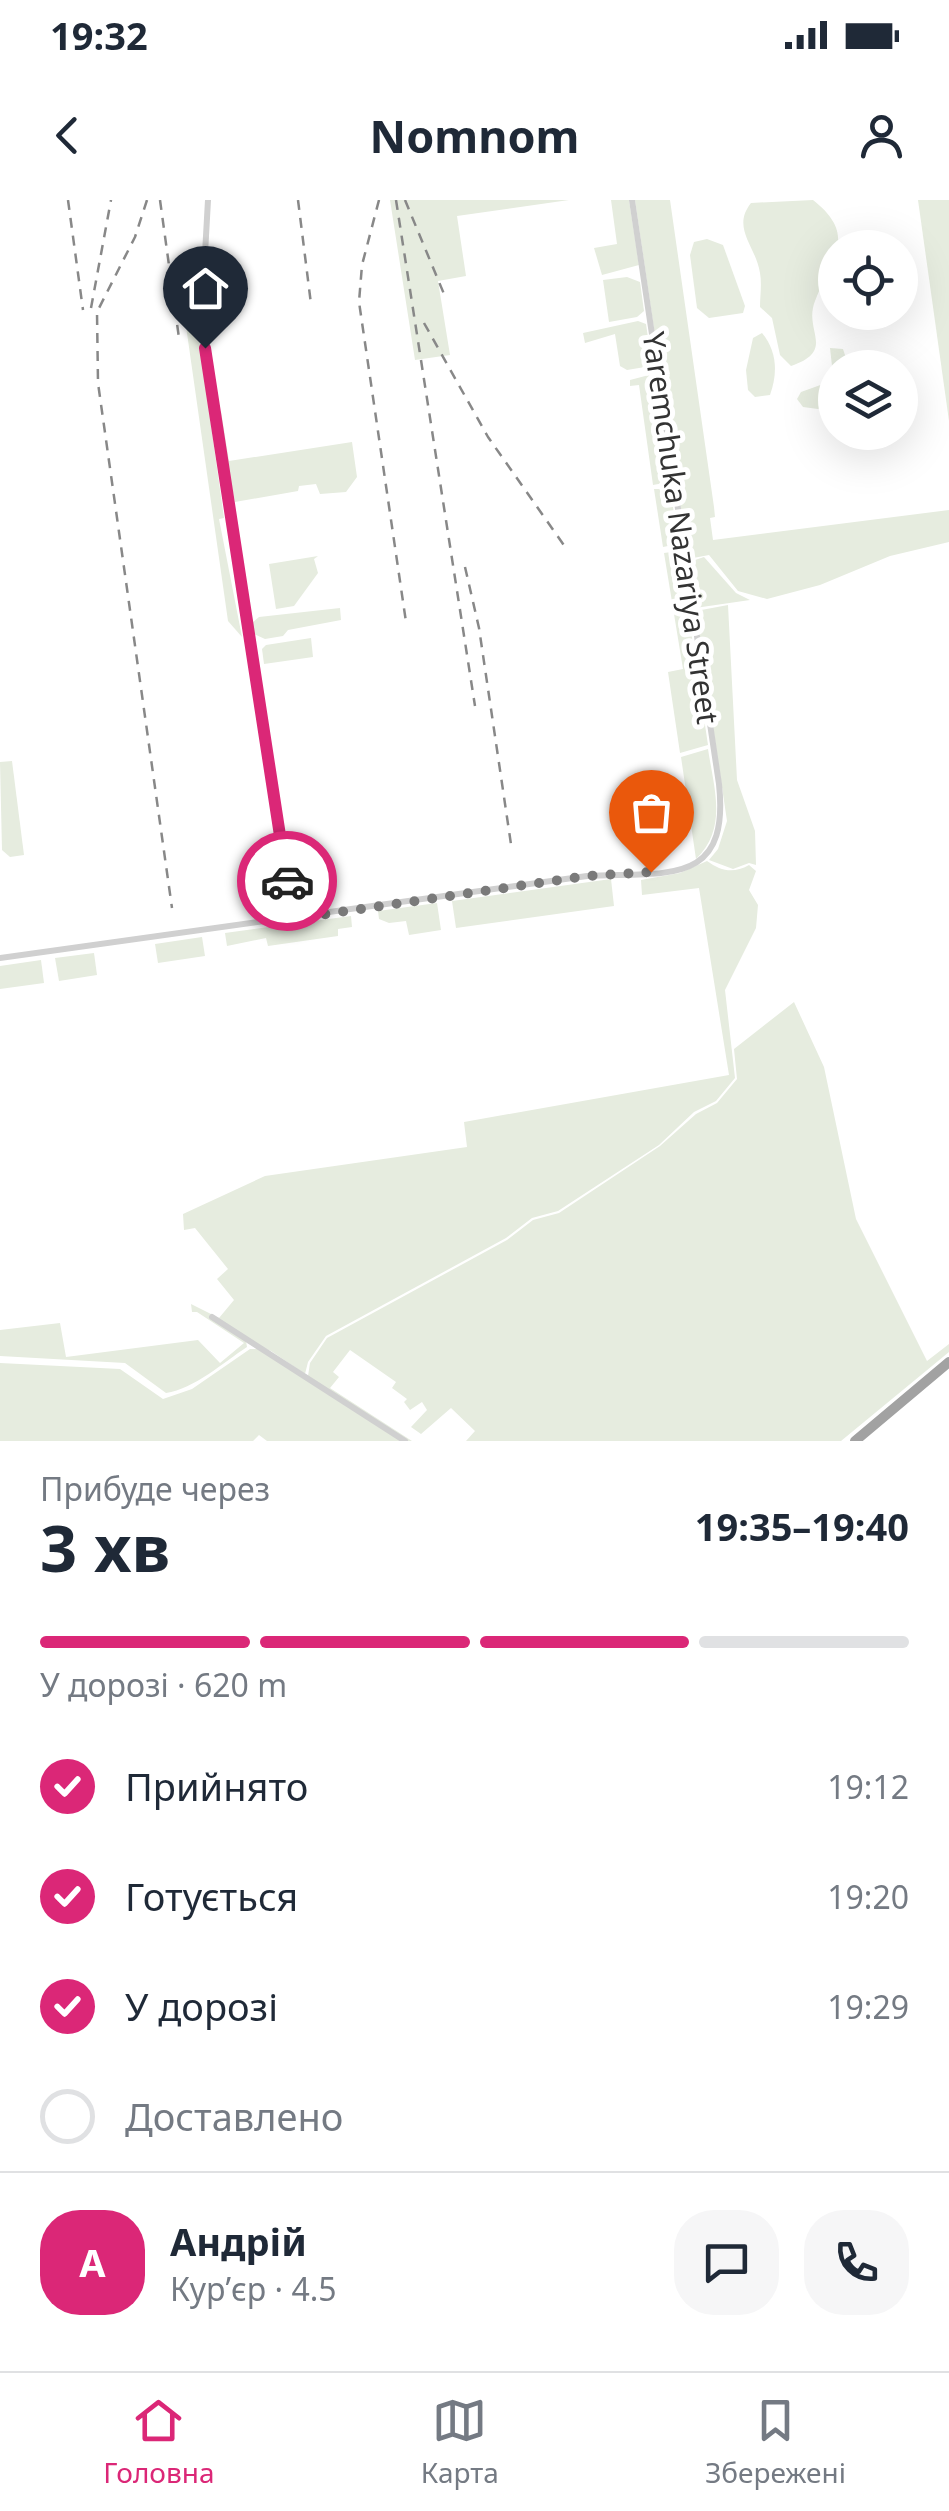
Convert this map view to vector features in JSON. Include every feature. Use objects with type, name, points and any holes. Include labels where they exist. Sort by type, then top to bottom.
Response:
[{"type":"highway","points":[[855,1441],[949,1362]]},
{"type":"street","points":[[208,200],[204,272],[196,286],[292,919]]},
{"type":"street","name":"Yaremchuka Nazariya Street","points":[[0,958],[587,876],[683,869],[712,850],[722,818],[719,784],[632,200]]},
{"type":"street","points":[[212,1318],[405,1441]]},
{"type":"shaded area","points":[[390,200],[569,200],[457,216],[466,276],[438,281],[450,355],[415,360]]},
{"type":"shaded area","points":[[611,200],[629,200],[639,265],[602,275],[594,248],[617,244]]},
{"type":"shaded area","points":[[635,200],[670,200],[714,507],[715,517],[710,518],[713,540],[949,510],[949,542],[890,556],[820,585],[767,599],[738,591],[709,555],[688,559]]},
{"type":"shaded area","points":[[813,200],[827,213],[836,230],[818,230],[818,295],[812,312],[816,346],[805,360],[791,366],[780,355],[772,318],[760,307],[760,273],[743,221],[751,203]]},
{"type":"shaded area","points":[[918,200],[949,200],[949,421]]},
{"type":"shaded area","points":[[707,239],[723,245],[745,306],[743,313],[709,318],[697,308],[690,255],[694,242]]},
{"type":"shaded area","points":[[627,277],[640,282],[644,311],[637,317],[609,322],[603,280]]},
{"type":"shaded area","points":[[192,288],[224,518],[219,519],[242,637],[228,621],[181,291]]},
{"type":"shaded area","points":[[638,321],[646,324],[651,358],[645,367],[627,370],[620,366],[615,334],[585,343],[583,333]]},
{"type":"shaded area","points":[[762,333],[775,362],[774,379],[770,395],[755,397],[748,390],[746,370],[753,338]]},
{"type":"shaded area","points":[[649,375],[654,381],[669,482],[653,485],[639,385],[630,386],[630,380]]},
{"type":"shaded area","points":[[818,386],[818,409],[803,407],[797,399],[801,392]]},
{"type":"shaded area","points":[[221,411],[229,461],[352,442],[357,477],[346,492],[320,494],[316,484],[235,502],[217,412]]},
{"type":"shaded area","points":[[654,489],[671,492],[678,544],[663,547]]},
{"type":"shaded area","points":[[679,551],[708,745],[680,753],[668,672],[683,669],[664,553]]},
{"type":"shaded area","points":[[318,556],[314,559],[318,573],[294,606],[276,609],[269,564]]},
{"type":"shaded area","points":[[704,557],[736,593],[750,600],[695,608],[689,562]]},
{"type":"shaded area","points":[[728,605],[737,780],[755,831],[756,865],[749,863],[733,869],[709,860],[718,849],[727,821],[696,611]]},
{"type":"shaded area","points":[[340,608],[341,620],[288,630],[283,636],[265,639],[254,634],[252,623],[259,617]]},
{"type":"shaded area","points":[[311,638],[313,657],[264,664],[262,649],[266,645]]},
{"type":"shaded area","points":[[708,749],[715,821],[706,847],[696,859],[681,757]]},
{"type":"shaded area","points":[[12,761],[24,855],[10,857],[2,850],[0,762]]},
{"type":"shaded area","points":[[707,861],[727,870],[749,865],[756,871],[749,890],[758,905],[756,928],[725,990],[735,1078],[716,1101],[694,1112],[659,1145],[558,1211],[532,1218],[506,1238],[326,1336],[308,1362],[305,1374],[271,1351],[246,1341],[247,1347],[208,1374],[166,1393],[125,1363],[0,1356],[0,1330],[60,1323],[66,1357],[198,1340],[220,1363],[244,1343],[192,1312],[191,1304],[219,1318],[234,1300],[217,1279],[228,1269],[195,1228],[184,1230],[183,1214],[265,1176],[467,1147],[464,1122],[729,1075],[699,888],[642,895],[641,880],[680,873]]},
{"type":"shaded area","points":[[611,879],[614,906],[456,928],[452,901]]},
{"type":"shaded area","points":[[437,903],[441,930],[409,935],[406,921],[389,923],[379,919],[378,911]]},
{"type":"shaded area","points":[[351,916],[352,927],[338,929],[338,936],[268,946],[266,938],[227,946],[225,933]]},
{"type":"shaded area","points":[[202,937],[205,956],[158,963],[155,944]]},
{"type":"shaded area","points":[[94,953],[97,975],[59,981],[55,958]]},
{"type":"shaded area","points":[[41,960],[44,983],[0,989],[0,966]]},
{"type":"shaded area","points":[[794,1002],[824,1067],[856,1219],[927,1361],[949,1344],[949,1352],[841,1441],[466,1441],[475,1431],[451,1408],[421,1434],[411,1427],[427,1410],[422,1402],[410,1410],[404,1402],[407,1399],[392,1388],[396,1382],[350,1350],[333,1372],[339,1377],[330,1388],[412,1441],[408,1441],[308,1376],[310,1363],[327,1338],[507,1240],[533,1220],[559,1213],[717,1103],[737,1079],[734,1049]]},
{"type":"shaded area","points":[[250,1349],[259,1349],[403,1441],[267,1441],[259,1435],[253,1441],[0,1441],[0,1363],[120,1369],[163,1399],[192,1389]]},
{"type":"railway","points":[[68,200],[83,310]]},
{"type":"railway","points":[[91,308],[111,200]]},
{"type":"railway","points":[[147,200],[135,237],[97,312],[98,383],[172,908]]},
{"type":"railway","points":[[160,200],[179,338]]},
{"type":"railway","points":[[298,200],[311,304]]},
{"type":"railway","points":[[379,200],[362,265],[359,302],[406,622]]},
{"type":"railway","points":[[396,200],[475,706]]},
{"type":"railway","points":[[405,200],[444,294]]},
{"type":"railway","points":[[424,323],[488,437],[568,551]]},
{"type":"railway","points":[[465,567],[479,628],[512,851]]},
{"type":"way so far","points":[[287,881],[292,919],[587,876],[651,872]]},
{"type":"route","points":[[205,348],[287,881]]}]
